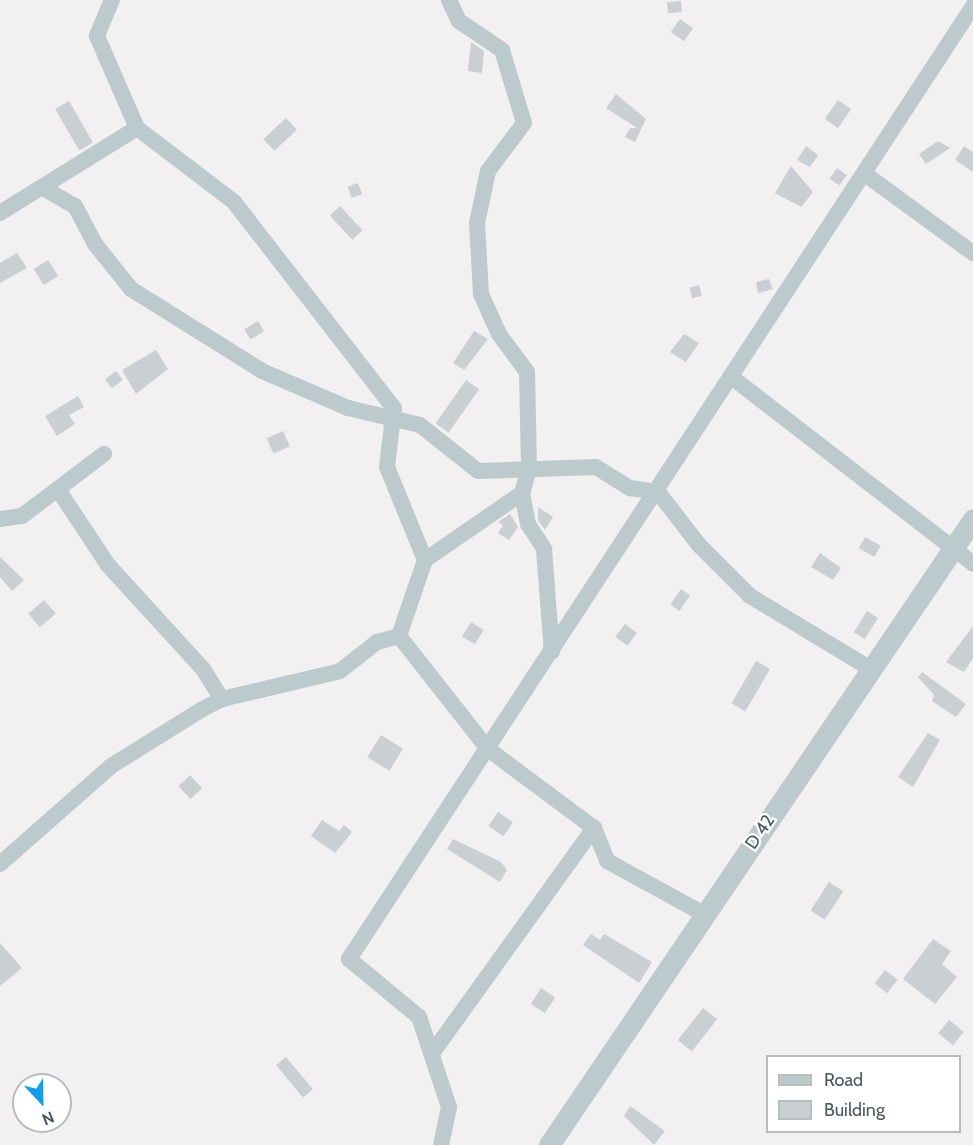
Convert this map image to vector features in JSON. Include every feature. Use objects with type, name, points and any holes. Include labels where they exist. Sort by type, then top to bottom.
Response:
[{"type":"street","points":[[112,0],[97,36],[137,128],[234,202],[394,408],[387,467],[425,560]]},
{"type":"street","points":[[449,0],[459,21],[502,50],[524,123],[488,171],[477,223],[481,294],[499,334],[527,372],[529,469],[522,493],[528,524],[543,549],[552,652]]},
{"type":"street","points":[[441,1145],[449,1107],[433,1052],[419,1017],[349,959],[734,379],[973,6]]},
{"type":"street","points":[[0,213],[45,189],[137,128]]},
{"type":"street","points":[[865,174],[971,248]]},
{"type":"street","points":[[45,189],[75,206],[95,244],[131,289],[262,371],[392,420],[420,425],[478,471],[596,467],[630,488],[658,492],[699,545],[750,596],[871,669]]},
{"type":"street","points":[[734,379],[954,547],[973,564]]},
{"type":"street","points":[[0,519],[22,516],[59,492],[104,454]]},
{"type":"street","points":[[59,492],[108,565],[196,661],[222,699]]},
{"type":"street","points":[[399,636],[425,560],[522,493]]},
{"type":"street","name":"D 42","points":[[549,1145],[973,519]]},
{"type":"street","points":[[0,864],[111,766],[222,699],[340,671],[377,642],[399,636]]},
{"type":"street","points":[[399,636],[488,749],[594,828],[607,861],[704,914]]},
{"type":"street","points":[[433,1052],[594,828]]},
{"type":"building","points":[[681,1],[682,12],[668,13],[667,2]]},
{"type":"building","points":[[680,19],[693,28],[684,41],[671,32]]},
{"type":"building","points":[[471,42],[484,51],[482,73],[468,71]]},
{"type":"building","points":[[616,94],[646,119],[635,142],[625,137],[630,128],[637,128],[606,108]]},
{"type":"building","points":[[838,100],[851,109],[838,128],[825,119]]},
{"type":"building","points":[[69,101],[93,143],[79,151],[55,109]]},
{"type":"building","points":[[286,118],[297,130],[274,151],[263,139]]},
{"type":"building","points":[[938,141],[950,148],[926,164],[919,154]]},
{"type":"building","points":[[806,146],[818,155],[810,167],[797,160]]},
{"type":"building","points":[[964,146],[973,152],[973,172],[955,160]]},
{"type":"building","points":[[791,166],[813,192],[801,207],[775,193]]},
{"type":"building","points":[[837,168],[847,175],[839,186],[830,179]]},
{"type":"building","points":[[358,183],[362,194],[352,198],[348,187]]},
{"type":"building","points":[[340,206],[363,230],[352,240],[330,216]]},
{"type":"building","points":[[17,253],[27,268],[0,283],[0,263]]},
{"type":"building","points":[[48,260],[58,276],[44,285],[34,269]]},
{"type":"building","points":[[769,279],[773,289],[758,293],[756,282]]},
{"type":"building","points":[[699,285],[702,296],[692,298],[689,288]]},
{"type":"building","points":[[258,321],[264,331],[250,340],[244,329]]},
{"type":"building","points":[[474,331],[488,339],[464,370],[453,363]]},
{"type":"building","points":[[684,334],[699,343],[686,362],[670,352]]},
{"type":"building","points":[[156,350],[168,369],[136,394],[122,370]]},
{"type":"building","points":[[116,371],[123,380],[112,388],[105,380]]},
{"type":"building","points":[[466,380],[479,389],[449,433],[436,423]]},
{"type":"building","points":[[78,396],[84,407],[69,415],[75,424],[57,436],[45,416]]},
{"type":"building","points":[[283,431],[290,447],[273,454],[267,438]]},
{"type":"building","points":[[538,507],[553,517],[545,530],[538,520]]},
{"type":"building","points":[[510,514],[518,527],[509,540],[498,533],[503,525],[498,522]]},
{"type":"building","points":[[865,537],[881,546],[874,557],[859,548]]},
{"type":"building","points":[[820,553],[841,568],[833,580],[811,567]]},
{"type":"building","points":[[0,557],[24,580],[12,591],[0,577]]},
{"type":"building","points":[[681,589],[690,595],[679,611],[670,605]]},
{"type":"building","points":[[44,600],[56,614],[40,627],[28,614]]},
{"type":"building","points":[[867,611],[878,618],[865,639],[854,632]]},
{"type":"building","points":[[471,622],[484,630],[475,644],[462,636]]},
{"type":"building","points":[[625,624],[637,633],[627,646],[615,637]]},
{"type":"building","points":[[973,626],[973,658],[964,672],[946,662]]},
{"type":"building","points":[[756,661],[770,669],[745,711],[732,703]]},
{"type":"building","points":[[922,672],[966,704],[956,717],[932,701],[934,695],[918,677]]},
{"type":"building","points":[[928,733],[940,740],[913,787],[898,777]]},
{"type":"building","points":[[381,735],[403,749],[389,771],[367,757]]},
{"type":"building","points":[[190,775],[202,788],[191,799],[178,786]]},
{"type":"building","points":[[498,812],[513,822],[503,836],[488,826]]},
{"type":"building","points":[[322,820],[339,831],[344,825],[352,832],[335,853],[311,836]]},
{"type":"building","points":[[453,839],[501,862],[507,870],[500,882],[447,849]]},
{"type":"building","points":[[829,882],[843,891],[825,920],[810,911]]},
{"type":"building","points":[[591,934],[600,940],[604,934],[652,962],[639,983],[583,945]]},
{"type":"building","points":[[933,939],[951,951],[942,964],[957,977],[935,1004],[903,979]]},
{"type":"building","points":[[0,943],[22,968],[0,986]]},
{"type":"building","points":[[885,970],[898,980],[887,993],[875,983]]},
{"type":"building","points":[[541,988],[555,997],[545,1013],[531,1004]]},
{"type":"building","points":[[703,1008],[717,1019],[692,1051],[678,1040]]},
{"type":"building","points":[[949,1020],[964,1032],[953,1045],[938,1033]]},
{"type":"building","points":[[286,1057],[313,1089],[303,1098],[276,1065]]},
{"type":"building","points":[[630,1106],[665,1131],[654,1145],[624,1116]]}]
